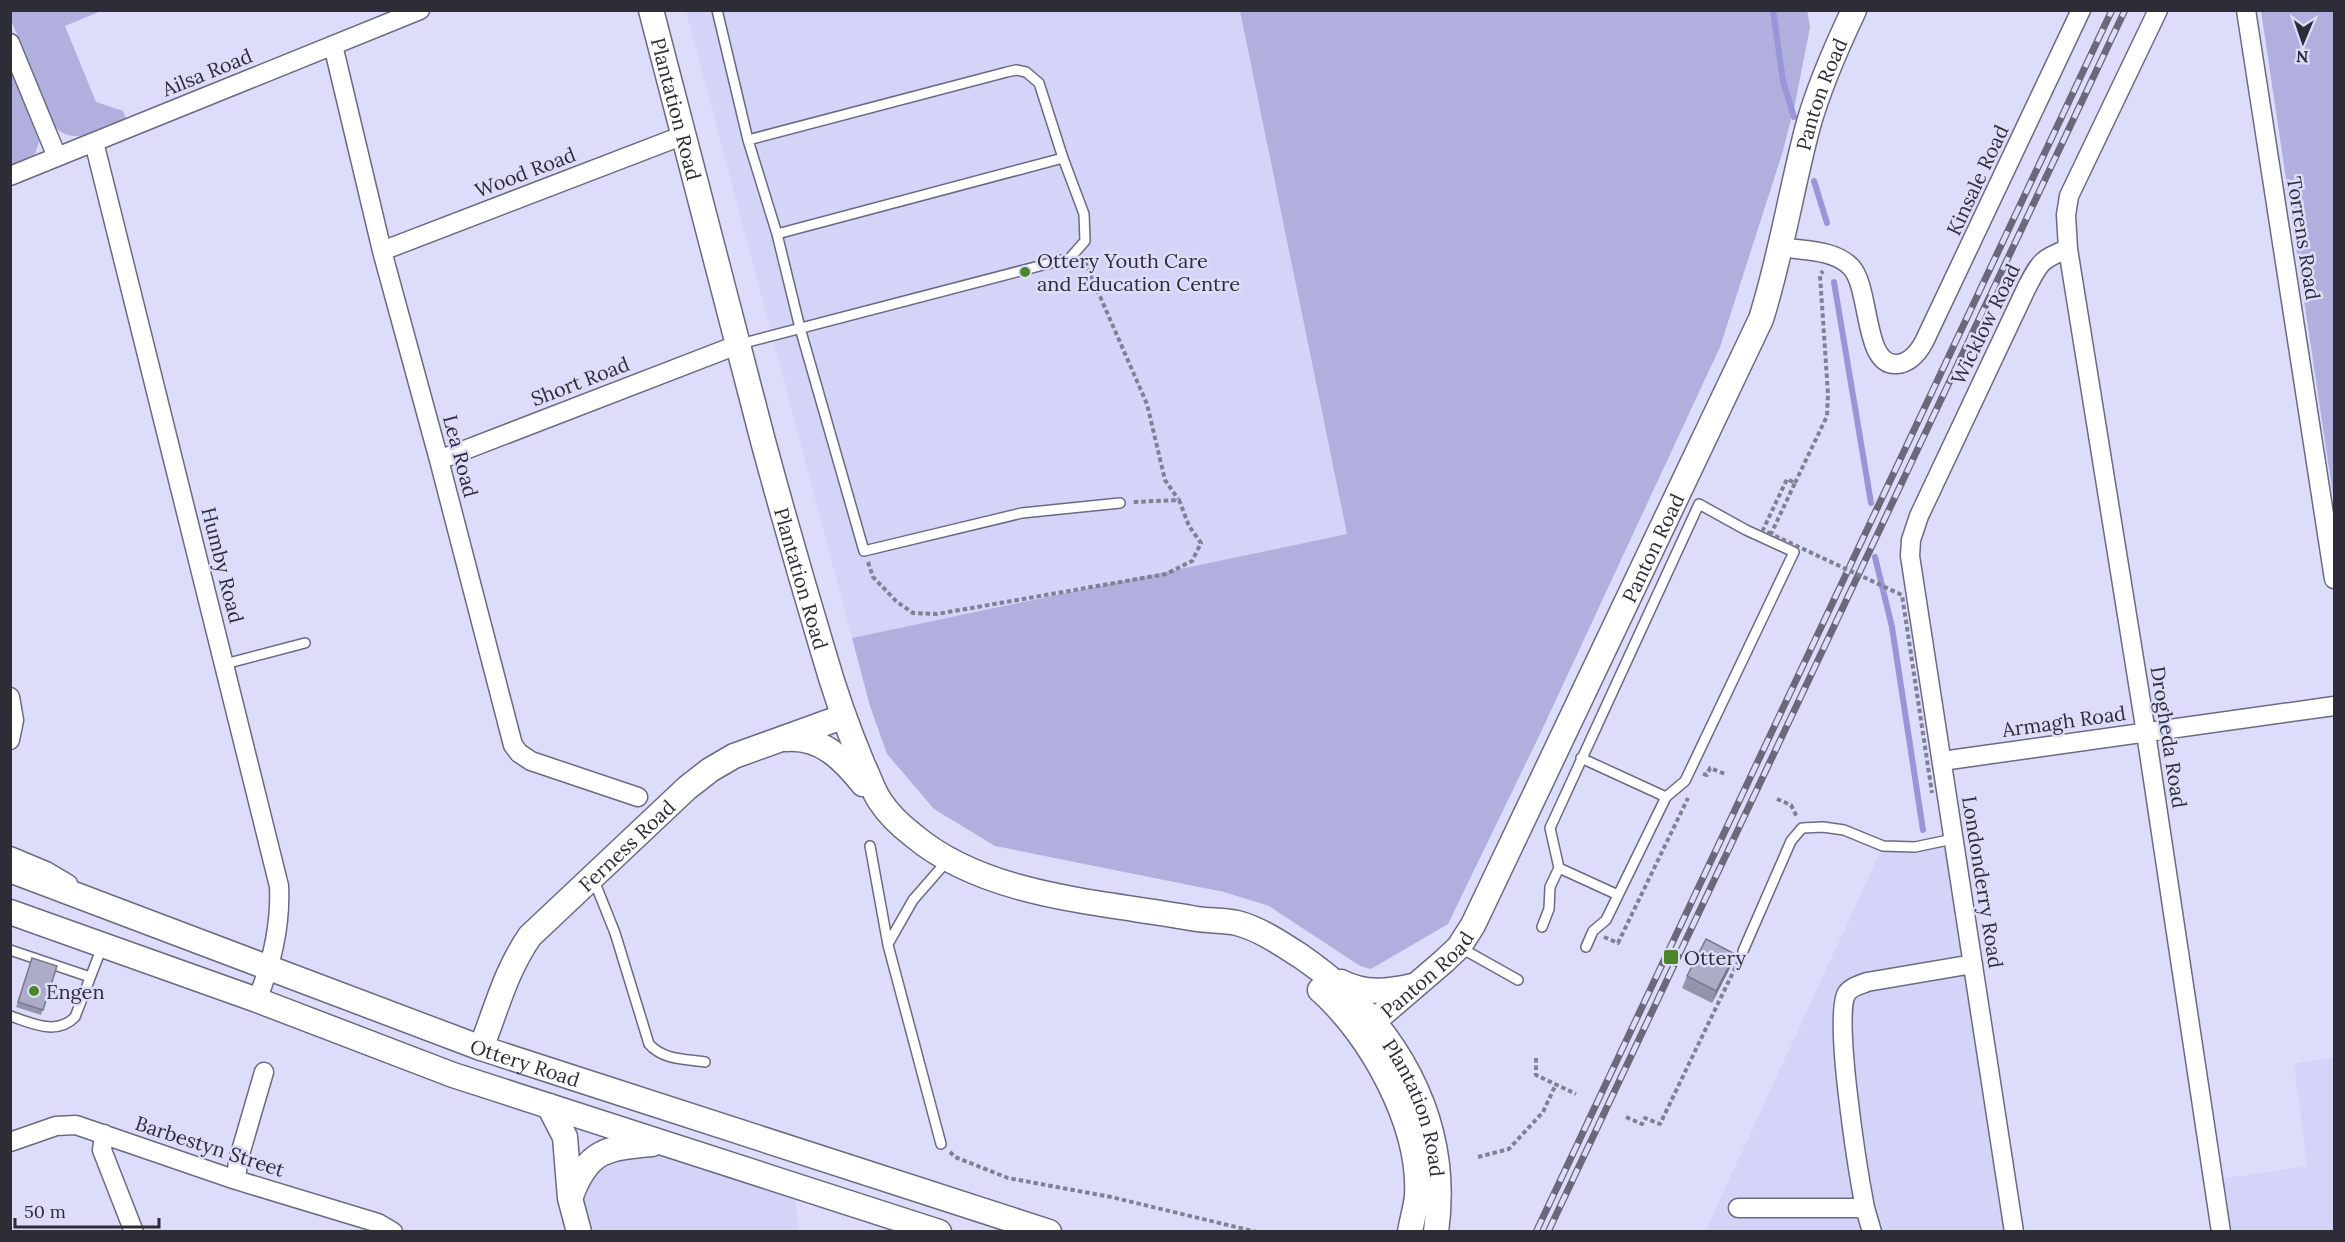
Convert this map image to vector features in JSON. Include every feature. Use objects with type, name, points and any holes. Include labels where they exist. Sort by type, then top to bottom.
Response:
[{"type":"street","name":"Ailsa Road","points":[[10,176],[420,10]]},
{"type":"street","name":"Plantation Road","points":[[651,10],[790,543],[842,717],[879,800],[911,834],[947,861],[990,879],[1019,887],[1200,919],[1236,923],[1284,945],[1328,975],[1361,1006],[1364,1025],[1392,1086],[1408,1129],[1415,1166],[1417,1196],[1410,1232]]},
{"type":"street","name":"Panton Road","points":[[1364,1025],[1459,947],[1473,926],[1618,617],[1754,336],[1768,297],[1803,148],[1819,91],[1854,10]]},
{"type":"street","name":"Kinsale Road","points":[[1833,255],[1850,266],[1860,279],[1875,352],[1884,362],[1894,365],[1905,363],[1919,351],[1924,342],[2081,10]]},
{"type":"street","points":[[2068,249],[2066,214],[2069,196],[2158,10]]},
{"type":"street","name":"Torrens Road","points":[[2246,10],[2334,579]]},
{"type":"street","points":[[10,44],[57,157]]},
{"type":"street","name":"Lea Road","points":[[333,45],[382,251],[513,745],[519,753],[531,761],[638,797]]},
{"type":"street","name":"Wood Road","points":[[382,251],[684,135]]},
{"type":"street","name":"Humby Road","points":[[94,142],[279,886],[280,906],[270,968],[257,1000]]},
{"type":"street","points":[[1781,247],[1833,255]]},
{"type":"street","name":"Wicklow Road","points":[[1911,540],[1919,516],[2038,265],[2049,256],[2068,249]]},
{"type":"street","name":"Drogheda Road","points":[[2068,249],[2146,733],[2221,1232]]},
{"type":"street","name":"Short Road","points":[[439,459],[737,345]]},
{"type":"street","name":"Londonderry Road","points":[[1911,540],[1910,556],[1913,577],[2014,1232]]},
{"type":"street","points":[[10,697],[14,720],[10,740]]},
{"type":"street","name":"Armagh Road","points":[[1942,760],[2334,706]]},
{"type":"street","name":"Ferness Road","points":[[481,1048],[505,981],[518,953],[544,920],[592,875],[687,788],[710,770],[734,756],[842,717]]},
{"type":"street","points":[[778,739],[802,739],[832,752],[848,764],[879,800]]},
{"type":"street","points":[[10,856],[46,871],[86,898]]},
{"type":"street","name":"Ottery Road","points":[[10,870],[481,1048],[1049,1232]]},
{"type":"street","name":"Ottery Road","points":[[10,912],[257,1000],[453,1075],[939,1232]]},
{"type":"street","name":"Plantation Road","points":[[1200,919],[1276,955],[1364,1025],[1403,1060],[1422,1103],[1429,1126],[1438,1178],[1436,1232]]},
{"type":"street","points":[[1872,1232],[1854,1151],[1842,1020],[1843,1004],[1847,993],[1853,987],[1867,982],[1973,964]]},
{"type":"street","points":[[1328,975],[1348,986],[1368,991],[1387,992],[1413,986]]},
{"type":"street","points":[[236,1180],[238,1161],[264,1072]]},
{"type":"street","points":[[549,1106],[565,1137],[570,1198],[579,1232]]},
{"type":"street","name":"Barbestyn Street","points":[[10,1142],[48,1128],[76,1125],[236,1180],[378,1223],[393,1232]]},
{"type":"street","points":[[104,1134],[102,1150],[134,1232]]},
{"type":"street","points":[[570,1198],[579,1175],[590,1160],[608,1150],[662,1143]]},
{"type":"street","points":[[1738,1208],[1865,1208]]},
{"type":"lane","points":[[717,10],[748,141],[777,234],[864,551],[1022,513],[1060,507],[1120,503]]},
{"type":"lane","points":[[737,345],[1060,261],[1070,258],[1085,241],[1084,214],[1039,83],[1032,75],[1016,70],[748,141]]},
{"type":"lane","points":[[777,234],[1063,158]]},
{"type":"lane","points":[[1542,927],[1550,909],[1550,887],[1559,868],[1550,828],[1699,504],[1746,530],[1794,552],[1685,781],[1666,797],[1606,920],[1593,931],[1586,947]]},
{"type":"lane","points":[[225,664],[305,643]]},
{"type":"lane","points":[[1581,758],[1666,797]]},
{"type":"lane","points":[[1743,951],[1791,841],[1802,828],[1823,827],[1844,830],[1883,846],[1915,847],[1953,839]]},
{"type":"lane","points":[[870,846],[888,945],[941,1144]]},
{"type":"lane","points":[[888,945],[914,900],[947,861]]},
{"type":"lane","points":[[1559,868],[1618,896]]},
{"type":"lane","points":[[592,875],[615,933],[649,1044],[667,1056],[705,1062]]},
{"type":"lane","points":[[10,1016],[54,1028],[63,1027],[75,1017],[103,945]]},
{"type":"lane","points":[[1459,947],[1518,980]]},
{"type":"lane","points":[[10,950],[90,977]]},
{"type":"path","points":[[864,551],[873,577],[897,602],[913,613],[937,614],[1166,574],[1192,561],[1201,543],[1189,526],[1179,500],[1165,480],[1147,404],[1079,250]]},
{"type":"path","points":[[1772,534],[1827,416],[1828,394],[1820,275],[1833,255]]},
{"type":"path","points":[[1795,483],[1787,479],[1763,530],[1902,595],[1932,793]]},
{"type":"path","points":[[1120,503],[1179,500]]},
{"type":"path","points":[[1700,772],[1707,775],[1710,768],[1725,774]]},
{"type":"path","points":[[1602,936],[1618,943],[1690,794]]},
{"type":"path","points":[[1777,799],[1791,805]]},
{"type":"path","points":[[1626,1117],[1642,1125],[1645,1118],[1660,1124],[1743,951]]},
{"type":"path","points":[[1536,1058],[1536,1075],[1576,1094]]},
{"type":"path","points":[[1479,1157],[1509,1149],[1543,1112],[1556,1084]]},
{"type":"path","points":[[941,1144],[955,1157],[1008,1178],[1123,1200],[1257,1232]]},
{"type":"shaded area","points":[[1807,10],[1810,27],[1795,104],[1782,154],[1720,347],[1541,732],[1448,924],[1371,969],[1360,966],[1269,906],[1224,892],[995,846],[934,809],[887,754],[870,706],[852,638],[1347,534],[1240,11]]},
{"type":"shaded area","points":[[11,11],[101,11],[65,26],[96,102],[123,111],[126,119],[100,131],[82,136],[73,136],[56,128],[11,20]]},
{"type":"shaded area","name":"Ottery Youth Care and Education Centre","points":[[686,11],[1240,11],[1347,534],[852,638]]},
{"type":"shaded area","points":[[2261,11],[2334,11],[2334,502]]},
{"type":"shaded area","points":[[10,66],[39,142],[35,154],[11,166]]},
{"type":"shaded area","points":[[1953,839],[2014,1231],[1705,1232],[1883,846]]},
{"type":"shaded area","points":[[2334,1057],[2334,1231],[2221,1231],[2213,1180],[2307,1166],[2294,1064]]},
{"type":"shaded area","points":[[626,1146],[793,1183],[799,1231],[579,1231],[579,1175]]},
{"type":"building","points":[[1706,939],[1735,954],[1716,991],[1687,976]]},
{"type":"building","points":[[32,958],[57,966],[43,1010],[18,1002]]},
{"type":"waterway","points":[[1773,10],[1783,81],[1794,117]]},
{"type":"waterway","points":[[1814,181],[1827,223]]},
{"type":"waterway","points":[[1834,282],[1871,503]]},
{"type":"waterway","points":[[1875,557],[1892,627],[1923,830]]},
{"type":"railway","points":[[1536,1232],[2112,10]]},
{"type":"railway","points":[[1548,1232],[2125,10]]},
{"type":"place","name":"Ottery Youth Care and Education Centre","points":[[1025,272]]},
{"type":"place","name":"Ottery","points":[[1671,957]]},
{"type":"place","name":"Engen","points":[[34,991]]}]
